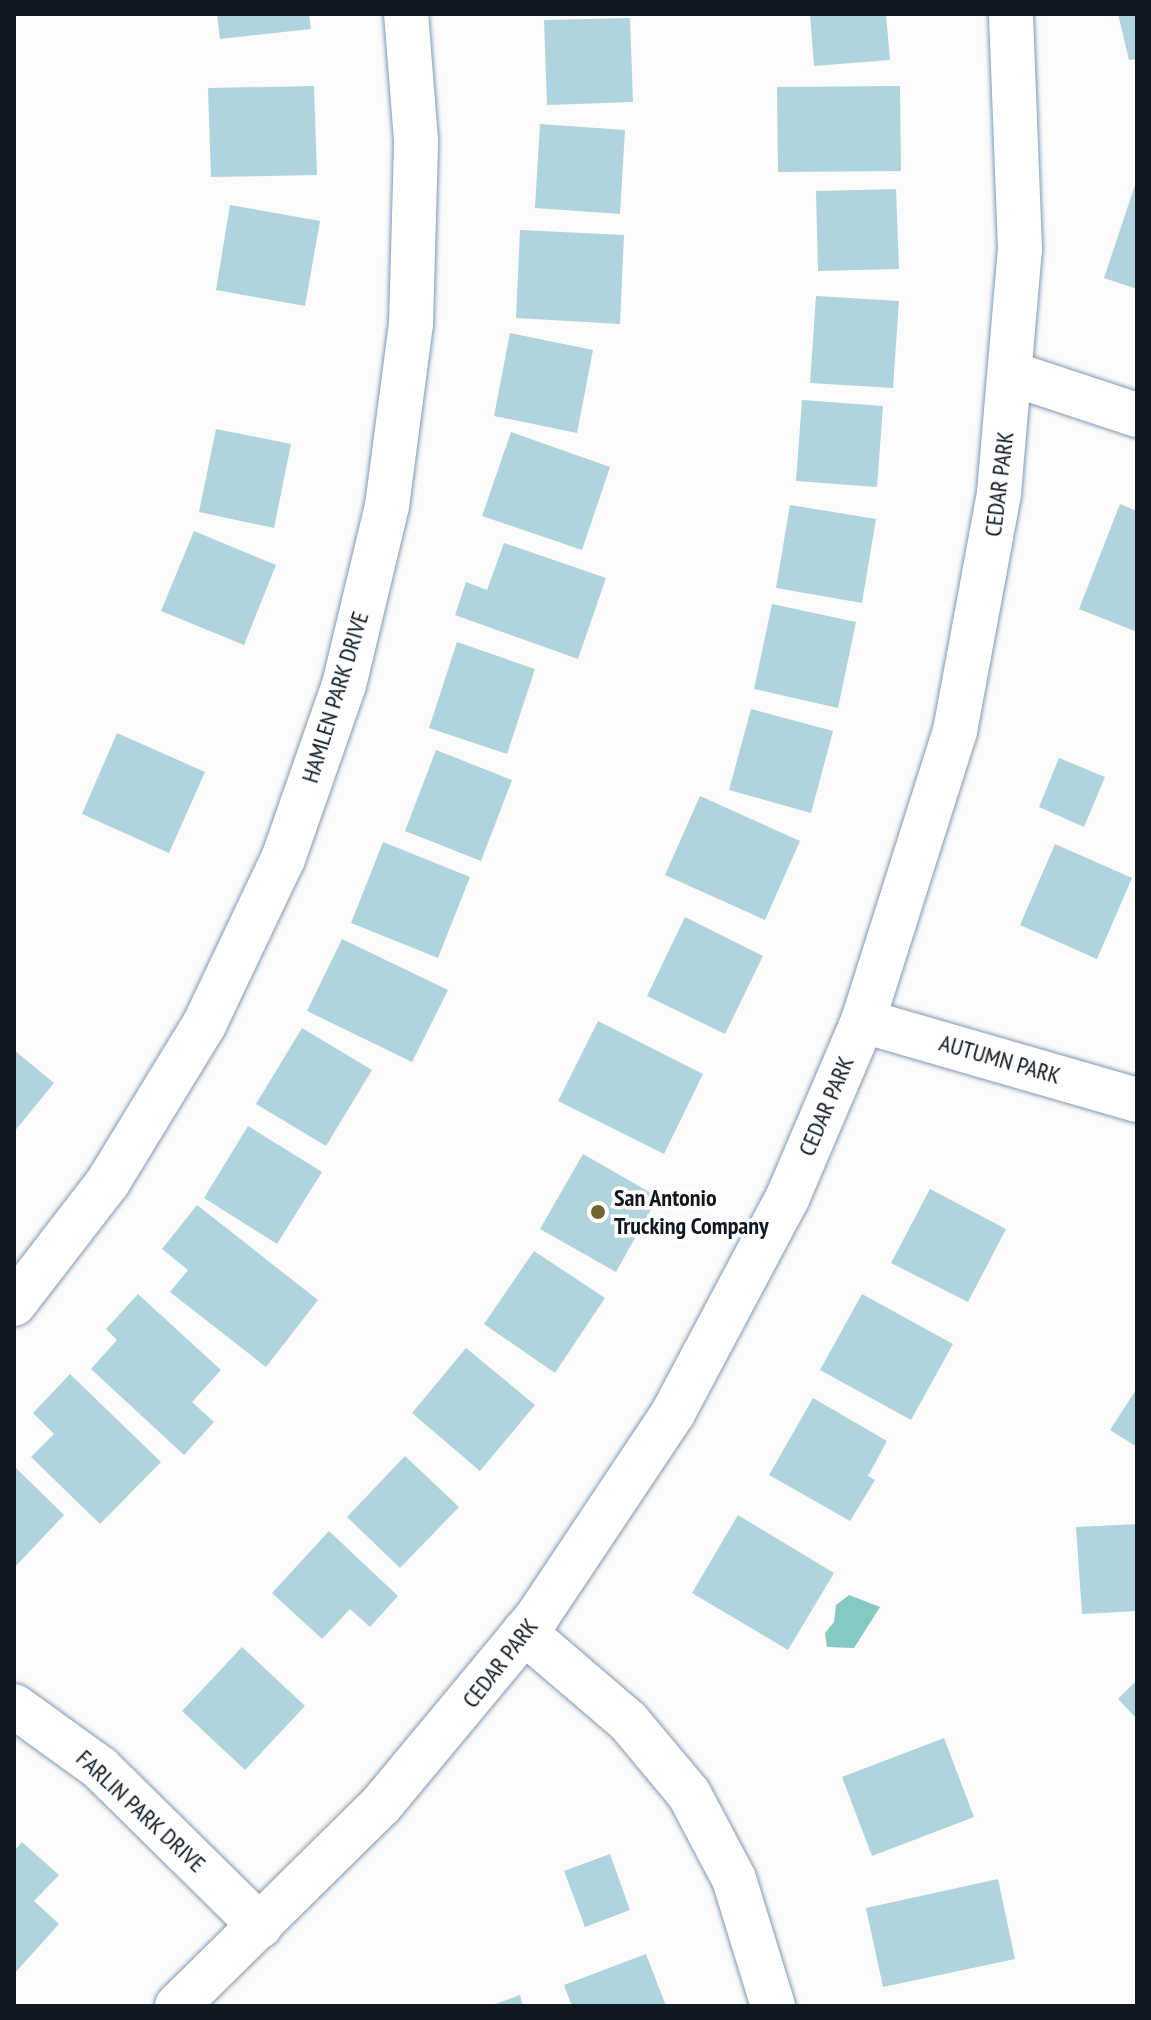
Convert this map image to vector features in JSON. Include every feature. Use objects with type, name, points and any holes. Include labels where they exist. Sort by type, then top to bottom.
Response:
[{"type":"street","name":"HAMLEN PARK DRIVE","points":[[14,1304],[108,1182],[204,1025],[283,859],[344,685],[387,506],[411,324],[416,140],[406,14]]},
{"type":"street","name":"CEDAR PARK","points":[[177,2006],[381,1805],[524,1632],[673,1413],[787,1199],[863,1021],[955,731],[984,593],[1013,374],[1020,249],[1011,14]]},
{"type":"street","points":[[1013,374],[1137,415]]},
{"type":"street","name":"AUTUMN PARK","points":[[863,1021],[1137,1100]]},
{"type":"street","points":[[524,1632],[628,1721],[689,1794],[734,1879],[773,2006]]},
{"type":"street","name":"FARLIN PARK DRIVE","points":[[14,1706],[100,1768],[260,1926]]},
{"type":"water","points":[[849,1595],[880,1607],[854,1648],[827,1647],[825,1633],[834,1622],[836,1605]]},
{"type":"building","points":[[217,14],[309,14],[311,29],[220,39]]},
{"type":"building","points":[[810,14],[886,14],[890,60],[814,66]]},
{"type":"building","points":[[1118,14],[1137,14],[1137,59],[1129,60]]},
{"type":"building","points":[[630,18],[633,102],[547,105],[544,20]]},
{"type":"building","points":[[314,86],[317,175],[211,177],[208,88]]},
{"type":"building","points":[[900,86],[901,171],[778,172],[777,87]]},
{"type":"building","points":[[540,124],[625,130],[620,214],[535,208]]},
{"type":"building","points":[[1137,182],[1137,289],[1104,278]]},
{"type":"building","points":[[896,189],[899,269],[818,271],[816,191]]},
{"type":"building","points":[[230,205],[320,221],[305,306],[216,290]]},
{"type":"building","points":[[520,230],[624,235],[620,324],[516,318]]},
{"type":"building","points":[[816,296],[899,301],[893,388],[810,383]]},
{"type":"building","points":[[510,333],[593,350],[577,433],[494,416]]},
{"type":"building","points":[[802,400],[883,406],[877,487],[796,481]]},
{"type":"building","points":[[216,429],[291,444],[274,528],[199,512]]},
{"type":"building","points":[[511,432],[610,467],[582,550],[482,516]]},
{"type":"building","points":[[1120,504],[1137,511],[1137,632],[1079,609]]},
{"type":"building","points":[[790,505],[876,519],[862,603],[776,588]]},
{"type":"building","points":[[194,531],[276,565],[244,645],[161,611]]},
{"type":"building","points":[[504,543],[606,578],[578,659],[455,615],[466,582],[487,590]]},
{"type":"building","points":[[772,604],[856,622],[838,708],[754,689]]},
{"type":"building","points":[[457,642],[535,669],[507,754],[429,728]]},
{"type":"building","points":[[751,709],[833,731],[811,813],[729,790]]},
{"type":"building","points":[[117,733],[205,772],[169,853],[82,814]]},
{"type":"building","points":[[436,750],[512,780],[481,861],[405,831]]},
{"type":"building","points":[[1059,758],[1105,777],[1084,827],[1039,807]]},
{"type":"building","points":[[700,796],[800,841],[765,920],[665,875]]},
{"type":"building","points":[[383,842],[470,877],[438,958],[351,923]]},
{"type":"building","points":[[1055,844],[1132,878],[1097,959],[1020,925]]},
{"type":"building","points":[[685,917],[763,956],[725,1034],[647,996]]},
{"type":"building","points":[[342,939],[448,990],[412,1062],[307,1011]]},
{"type":"building","points":[[598,1021],[703,1074],[664,1154],[558,1101]]},
{"type":"building","points":[[302,1028],[372,1070],[326,1146],[256,1104]]},
{"type":"building","points":[[14,1050],[54,1083],[14,1132]]},
{"type":"building","points":[[248,1126],[322,1172],[277,1244],[204,1198]]},
{"type":"building","points":[[583,1154],[658,1197],[616,1272],[540,1229]]},
{"type":"building","points":[[930,1189],[1006,1229],[968,1302],[891,1263]]},
{"type":"building","points":[[197,1205],[318,1300],[266,1367],[170,1292],[188,1270],[162,1249]]},
{"type":"building","points":[[534,1251],[605,1298],[555,1373],[484,1324]]},
{"type":"building","points":[[138,1294],[221,1370],[192,1402],[214,1422],[184,1455],[91,1369],[117,1340],[106,1329]]},
{"type":"building","points":[[862,1294],[953,1344],[911,1420],[820,1370]]},
{"type":"building","points":[[466,1348],[535,1405],[480,1471],[412,1413]]},
{"type":"building","points":[[70,1374],[161,1462],[100,1524],[31,1457],[54,1434],[33,1413]]},
{"type":"building","points":[[1137,1388],[1137,1447],[1110,1430]]},
{"type":"building","points":[[813,1398],[887,1441],[868,1476],[875,1480],[850,1521],[769,1475]]},
{"type":"building","points":[[405,1456],[459,1507],[400,1568],[347,1517]]},
{"type":"building","points":[[14,1466],[64,1515],[14,1568]]},
{"type":"building","points":[[738,1515],[834,1573],[788,1650],[692,1593]]},
{"type":"building","points":[[1137,1524],[1137,1611],[1082,1614],[1076,1527]]},
{"type":"building","points":[[329,1531],[398,1596],[370,1627],[350,1609],[322,1639],[272,1593]]},
{"type":"building","points":[[242,1647],[305,1706],[245,1770],[182,1711]]},
{"type":"building","points":[[1137,1680],[1137,1719],[1118,1699]]},
{"type":"building","points":[[944,1738],[974,1817],[872,1856],[842,1777]]},
{"type":"building","points":[[22,1842],[59,1875],[34,1901],[59,1924],[14,1974],[14,1851]]},
{"type":"building","points":[[610,1854],[630,1910],[585,1927],[564,1871]]},
{"type":"building","points":[[998,1879],[1015,1959],[883,1987],[866,1908]]},
{"type":"building","points":[[646,1954],[666,2006],[572,2006],[564,1985]]},
{"type":"building","points":[[520,1995],[523,2006],[490,2006]]},
{"type":"place","name":"San Antonio Trucking Company","points":[[598,1212]]}]
